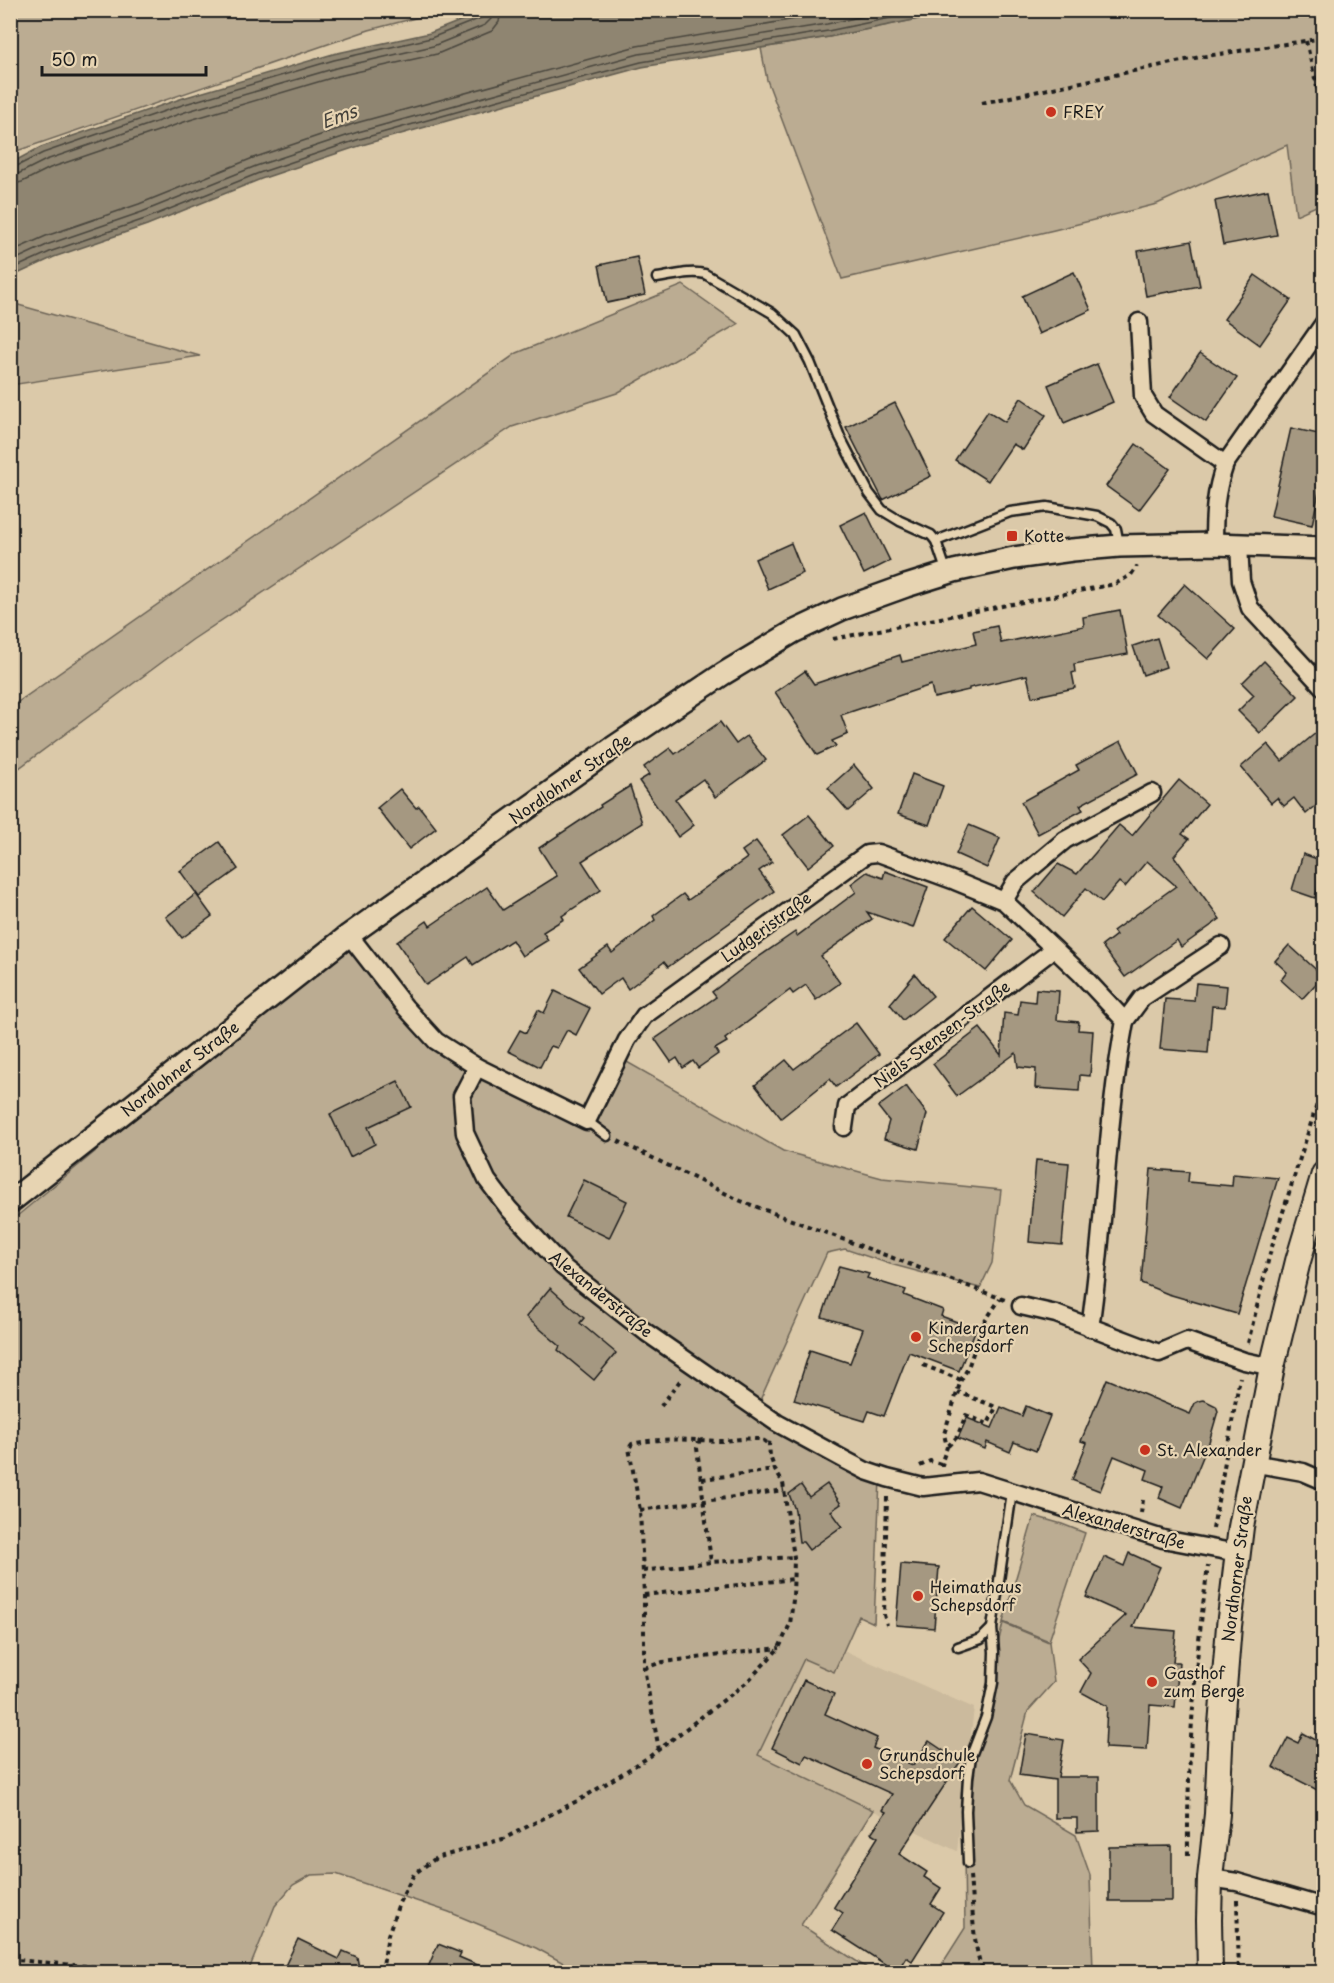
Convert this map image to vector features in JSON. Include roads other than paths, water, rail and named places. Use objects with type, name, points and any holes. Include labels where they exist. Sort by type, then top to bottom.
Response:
[{"type":"main road","name":"Nordhorner Straße","points":[[1210,1972],[1210,1878],[1227,1648],[1238,1554],[1252,1463],[1272,1367],[1298,1261],[1323,1174]]},
{"type":"street","points":[[1139,322],[1143,396],[1148,405],[1154,414],[1225,464]]},
{"type":"street","points":[[1214,544],[1217,486],[1225,464],[1323,323]]},
{"type":"street","name":"Nordlohner Straße","points":[[10,1202],[349,935],[612,749],[723,674],[774,643],[842,609],[947,574],[1014,558],[1072,550],[1119,546],[1214,544],[1323,548]]},
{"type":"street","points":[[1239,545],[1241,581],[1250,608],[1323,688]]},
{"type":"street","points":[[1004,901],[1015,882],[1065,840],[1152,793]]},
{"type":"street","name":"Ludgeristraße","points":[[587,1121],[627,1040],[644,1016],[867,854],[878,853],[1004,901],[1081,974],[1125,1020]]},
{"type":"street","points":[[349,935],[436,1041],[477,1066],[587,1121]]},
{"type":"street","points":[[1090,1328],[1098,1273],[1111,1120],[1125,1020],[1142,998],[1221,946]]},
{"type":"street","name":"Niels-Stensen-Straße","points":[[844,1127],[847,1107],[1054,949]]},
{"type":"street","name":"Alexanderstraße","points":[[477,1066],[462,1096],[465,1133],[487,1180],[509,1209],[563,1267],[647,1333],[777,1423],[866,1471],[888,1478],[923,1486],[978,1481],[1164,1539],[1238,1554]]},
{"type":"street","points":[[1021,1306],[1056,1314],[1159,1353],[1187,1341],[1244,1361],[1272,1367]]},
{"type":"street","points":[[1252,1463],[1303,1472],[1323,1481]]},
{"type":"street","points":[[1210,1878],[1237,1882],[1323,1907]]},
{"type":"lane","points":[[657,278],[698,272],[705,274],[772,313],[796,335],[810,362],[840,438],[869,493],[882,510],[931,535],[936,541],[947,574]]},
{"type":"lane","points":[[936,541],[1010,512],[1047,507],[1097,516],[1111,523],[1116,529],[1119,546]]},
{"type":"lane","points":[[587,1121],[607,1136]]},
{"type":"lane","points":[[968,1863],[966,1811],[968,1778],[971,1756],[986,1717],[993,1683],[992,1628],[1012,1492]]},
{"type":"lane","points":[[958,1647],[981,1639],[992,1628]]},
{"type":"water","name":"Ems","points":[[485,11],[958,11],[829,37],[642,67],[500,106],[362,145],[261,179],[147,225],[54,257],[11,277],[11,163],[41,147],[183,98],[333,54],[430,33]]},
{"type":"place","name":"FREY","points":[[1051,112]]},
{"type":"place","name":"Kotte","points":[[1012,536]]},
{"type":"place","name":"Kindergarten Schepsdorf","points":[[916,1337]]},
{"type":"place","name":"St. Alexander","points":[[1145,1450]]},
{"type":"place","name":"Heimathaus Schepsdorf","points":[[918,1596]]},
{"type":"place","name":"Gasthof zum Berge","points":[[1152,1682]]},
{"type":"place","name":"Grundschule Schepsdorf","points":[[867,1764]]}]
